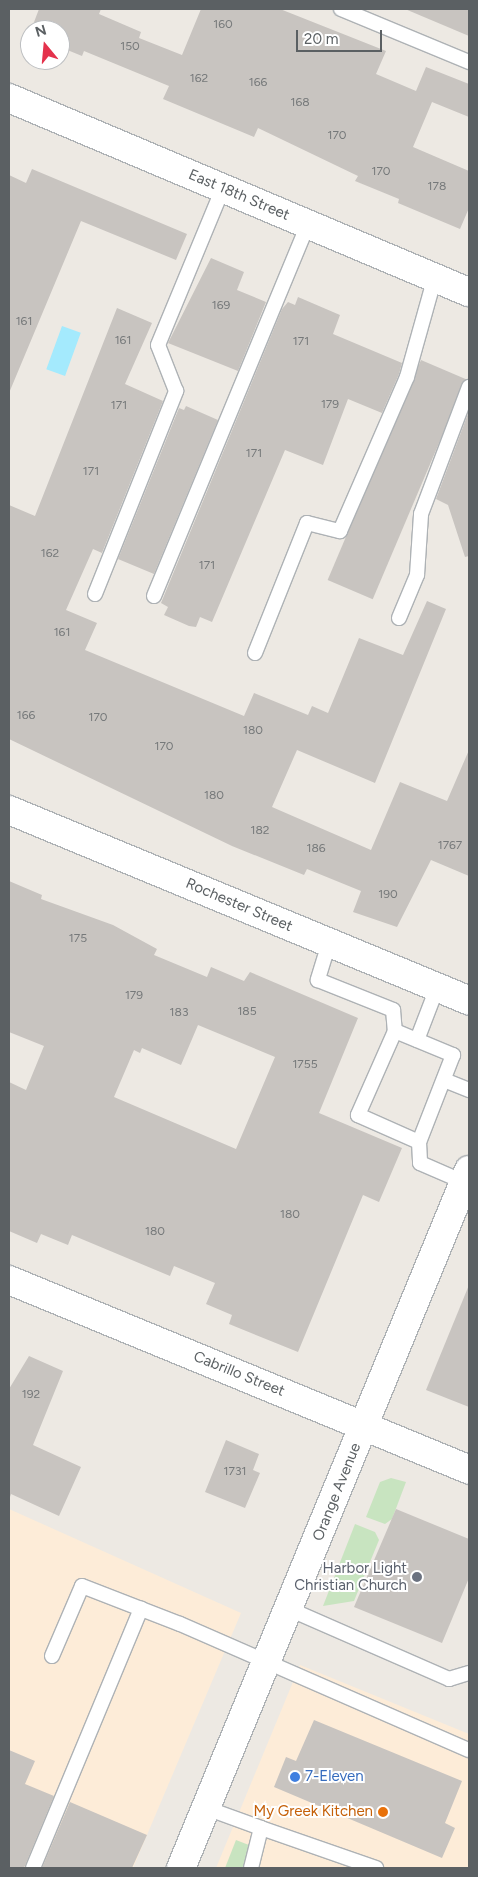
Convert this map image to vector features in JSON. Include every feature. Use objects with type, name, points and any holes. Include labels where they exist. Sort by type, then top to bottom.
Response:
[{"type":"street","name":"East 18th Street","points":[[9,98],[469,292]]},
{"type":"street","name":"Rochester Street","points":[[9,810],[469,1001]]},
{"type":"street","name":"Orange Avenue","points":[[181,1868],[267,1665],[467,1176]]},
{"type":"street","name":"Cabrillo Street","points":[[9,1280],[469,1470]]},
{"type":"lane","points":[[341,9],[469,62]]},
{"type":"lane","points":[[95,594],[176,391],[158,345],[223,188]]},
{"type":"lane","points":[[154,596],[308,224]]},
{"type":"lane","points":[[255,653],[307,523],[340,531],[407,377],[436,277]]},
{"type":"lane","points":[[399,618],[417,575],[421,514],[469,387]]},
{"type":"lane","points":[[330,943],[318,980],[393,1010],[394,1031],[358,1115],[419,1142]]},
{"type":"lane","points":[[416,1040],[437,988]]},
{"type":"lane","points":[[394,1031],[453,1055],[419,1142],[420,1163],[467,1176]]},
{"type":"lane","points":[[444,1080],[469,1090]]},
{"type":"lane","points":[[52,1656],[82,1586],[141,1609],[267,1665],[469,1750]]},
{"type":"lane","points":[[33,1868],[141,1609]]},
{"type":"lane","points":[[289,1609],[449,1679],[469,1673]]},
{"type":"lane","points":[[206,1808],[375,1868]]},
{"type":"lane","points":[[251,1868],[261,1828]]},
{"type":"shaded area","points":[[9,1509],[241,1613],[133,1868],[9,1868]]},
{"type":"shaded area","points":[[300,1665],[469,1734],[469,1868],[216,1868]]},
{"type":"green space","points":[[391,1478],[406,1482],[392,1519],[385,1524],[366,1517],[380,1482]]},
{"type":"green space","points":[[355,1524],[375,1532],[379,1540],[354,1601],[323,1606]]},
{"type":"green space","points":[[236,1840],[254,1847],[251,1868],[225,1868]]},
{"type":"water","points":[[62,326],[81,333],[65,376],[46,369]]},
{"type":"building","points":[[39,9],[101,9],[99,14],[141,32],[139,38],[182,55],[201,9],[280,9],[386,51],[376,74],[416,91],[426,67],[469,84],[469,117],[432,102],[413,147],[469,171],[469,208],[460,229],[398,203],[399,199],[355,181],[358,176],[258,128],[254,137],[163,99],[169,86],[84,51],[82,56],[70,51],[70,20],[35,20]]},
{"type":"building","points":[[405,9],[469,9],[469,36]]},
{"type":"building","points":[[32,169],[187,234],[176,260],[81,221],[9,393],[9,175],[26,183]]},
{"type":"building","points":[[211,258],[244,272],[237,290],[266,302],[238,371],[168,343]]},
{"type":"building","points":[[298,297],[340,315],[333,334],[402,363],[399,374],[382,413],[348,399],[323,465],[285,450],[212,622],[200,617],[196,627],[189,626],[164,615],[168,607],[161,603],[282,309],[288,302],[295,305]]},
{"type":"building","points":[[117,308],[152,323],[125,384],[163,401],[102,553],[93,549],[66,610],[97,623],[85,650],[244,716],[254,693],[308,715],[312,706],[328,713],[359,638],[403,655],[427,601],[446,609],[375,783],[297,750],[272,807],[371,850],[400,782],[447,801],[469,750],[469,876],[431,860],[397,927],[353,912],[361,891],[307,869],[304,875],[232,846],[9,739],[9,505],[35,516]]},
{"type":"building","points":[[421,360],[466,379],[373,599],[328,580]]},
{"type":"building","points":[[186,406],[218,420],[154,574],[118,559],[179,408],[184,410]]},
{"type":"building","points":[[469,411],[469,556],[465,557],[448,505],[436,499]]},
{"type":"building","points":[[9,881],[42,895],[41,899],[113,925],[157,949],[154,955],[207,977],[211,967],[244,981],[250,972],[358,1018],[319,1113],[402,1148],[379,1202],[363,1195],[298,1352],[229,1324],[232,1315],[206,1304],[215,1283],[174,1266],[170,1276],[72,1235],[68,1245],[41,1234],[37,1243],[9,1231],[9,1082],[26,1090],[44,1046],[9,1032]],"holes":[[[198,1025],[275,1057],[236,1149],[114,1097],[134,1050],[140,1053],[142,1048],[181,1065]]]},
{"type":"building","points":[[469,1285],[469,1407],[426,1390]]},
{"type":"building","points":[[29,1356],[63,1371],[33,1445],[81,1467],[59,1516],[11,1494],[9,1500],[9,1389]]},
{"type":"building","points":[[226,1440],[259,1454],[253,1470],[260,1473],[245,1508],[205,1492]]},
{"type":"building","name":"Harbor Light Christian Church","points":[[396,1509],[469,1539],[469,1578],[442,1643],[354,1607]]},
{"type":"building","points":[[314,1720],[462,1781],[445,1823],[455,1828],[442,1858],[274,1787],[286,1757],[296,1761]]},
{"type":"building","points":[[9,1750],[35,1761],[25,1784],[54,1796],[24,1868],[9,1868]]},
{"type":"building","points":[[70,1802],[147,1835],[132,1868],[42,1868]]},
{"type":"place","name":"Harbor Light Christian Church","points":[[417,1577]]},
{"type":"place","name":"7-Eleven","points":[[295,1777]]},
{"type":"place","name":"My Greek Kitchen","points":[[383,1812]]}]
